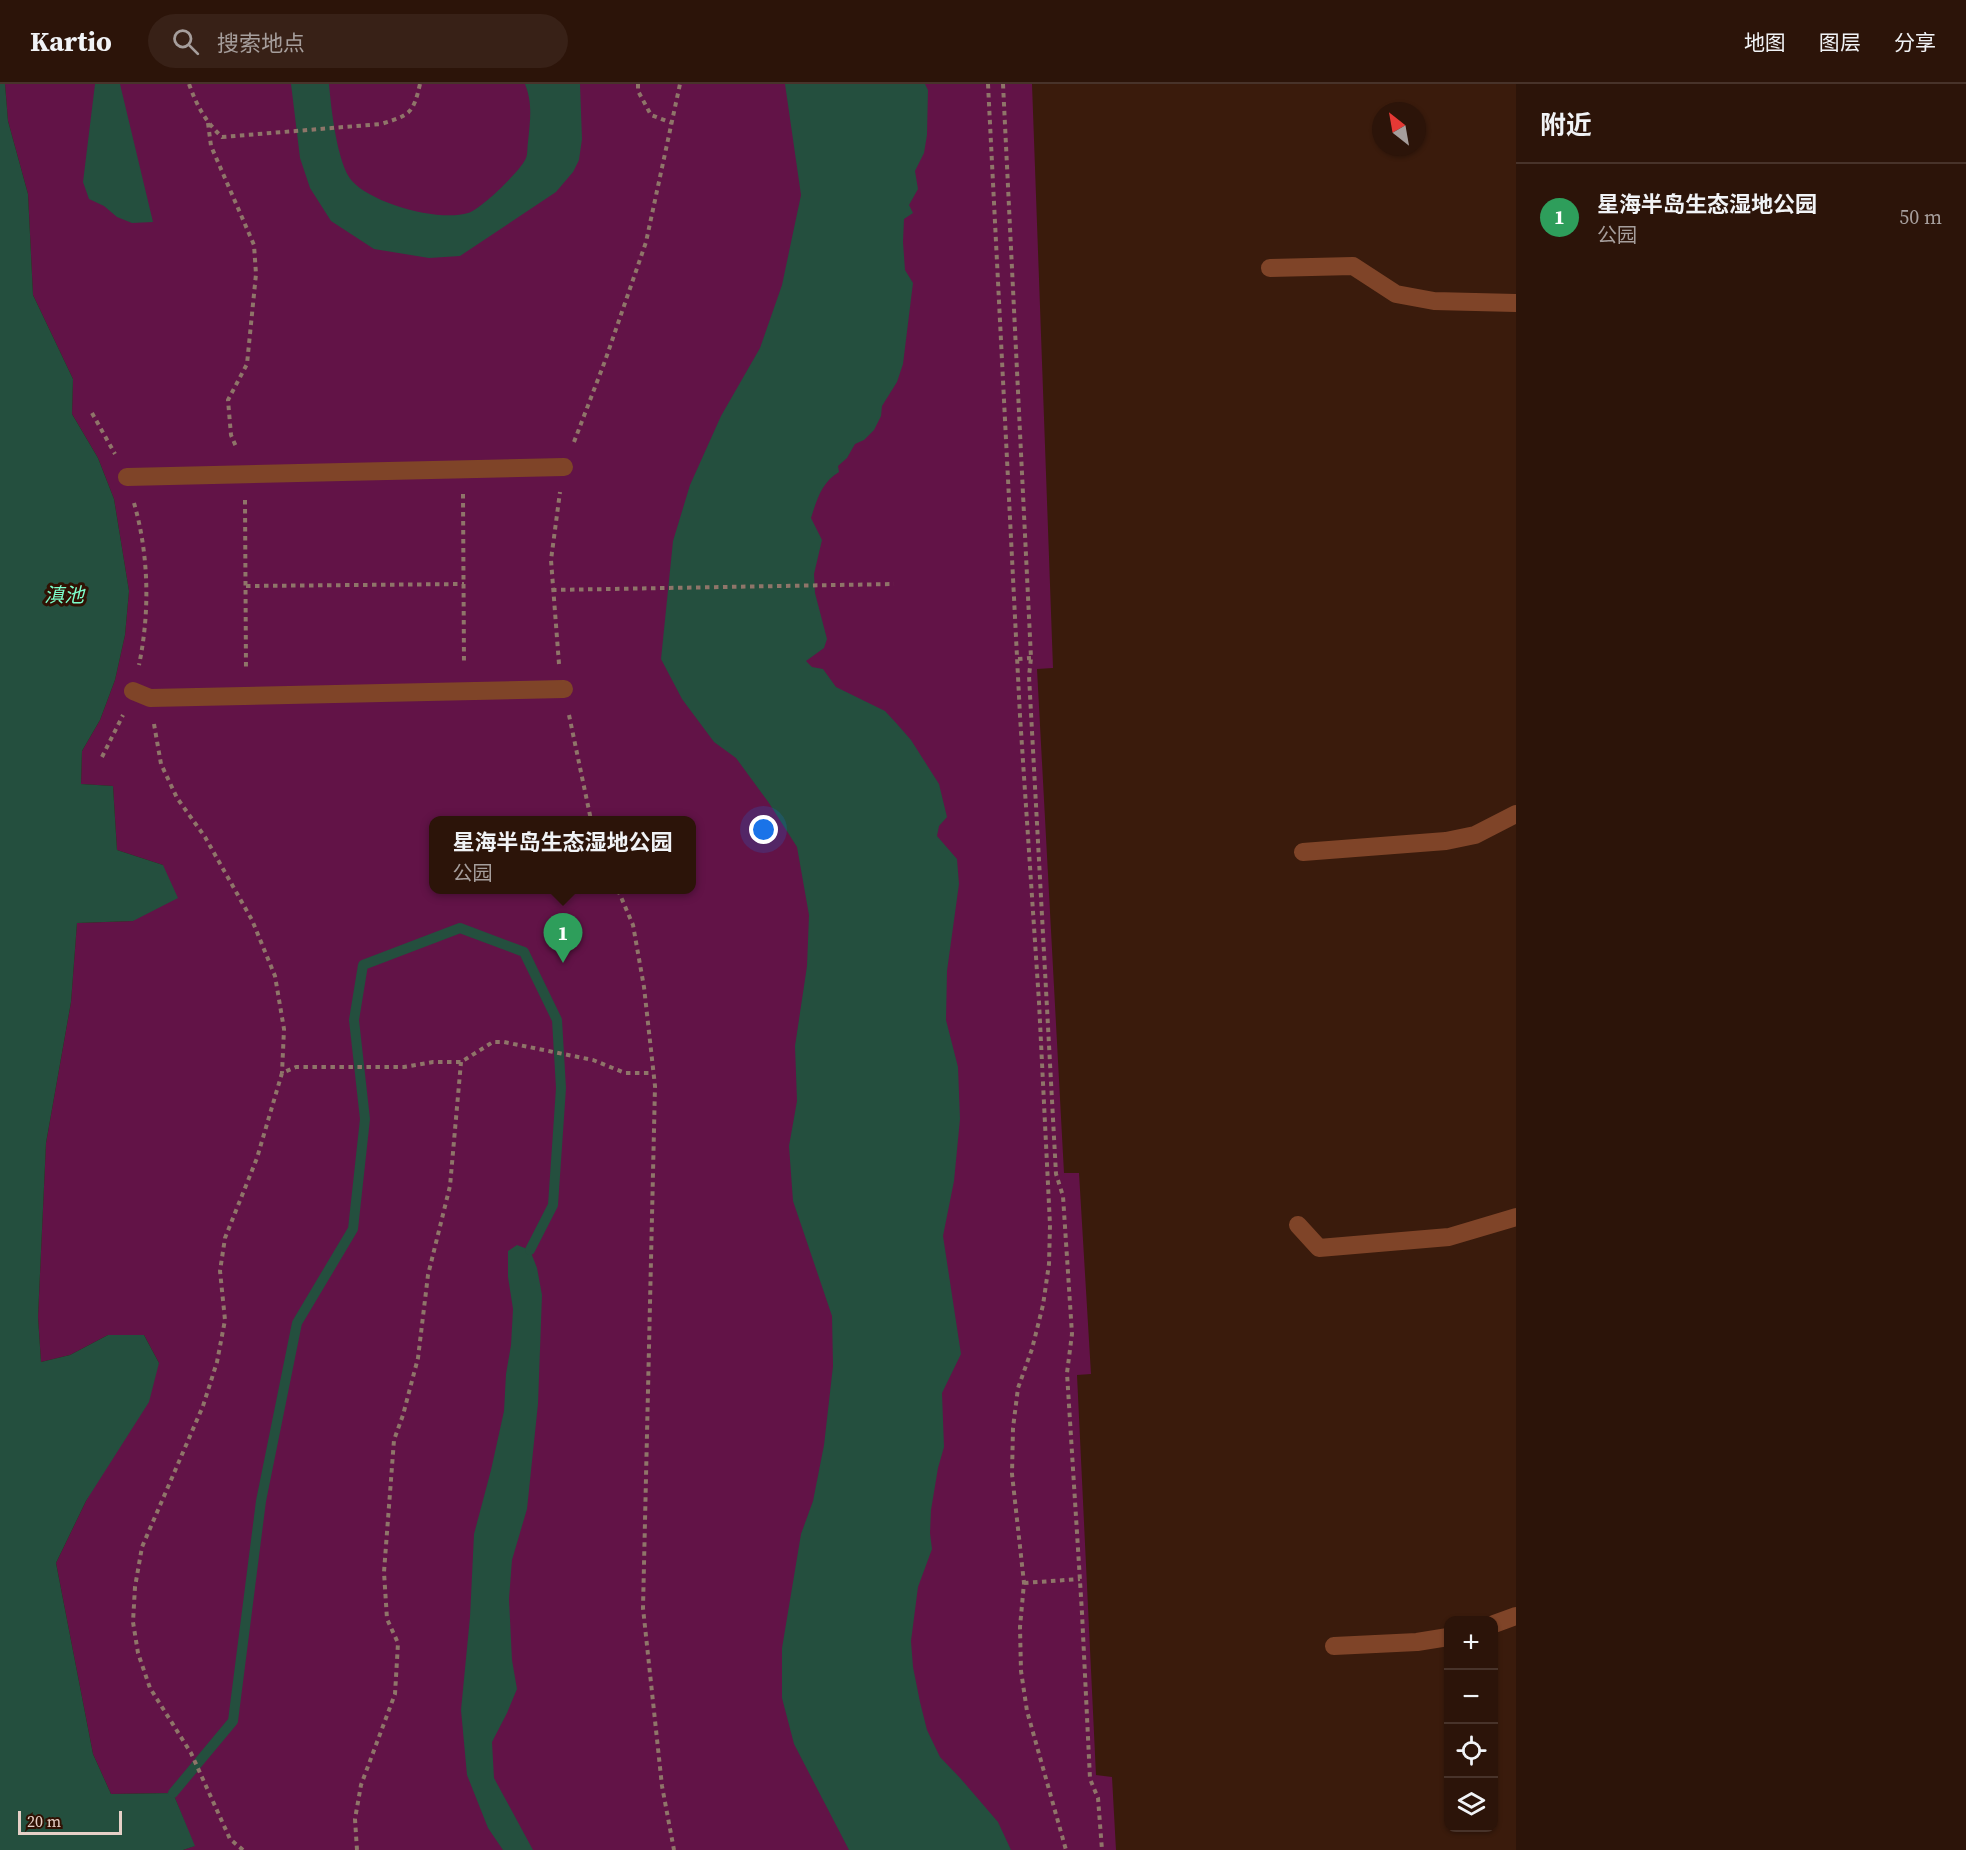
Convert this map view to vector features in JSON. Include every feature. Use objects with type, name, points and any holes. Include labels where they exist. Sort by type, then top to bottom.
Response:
[{"type":"street","points":[[1270,268],[1353,266],[1396,294],[1434,302],[1516,303]]},
{"type":"street","points":[[127,477],[564,467]]},
{"type":"street","points":[[133,691],[150,698],[564,689]]},
{"type":"street","points":[[1303,852],[1446,841],[1475,835],[1516,814]]},
{"type":"street","points":[[1298,1225],[1320,1248],[1449,1237],[1516,1217]]},
{"type":"street","points":[[1498,1623],[1516,1616]]},
{"type":"street","points":[[1334,1646],[1417,1642],[1444,1638]]},
{"type":"path","points":[[189,84],[208,123],[222,137],[381,124],[404,117],[416,105],[420,84]]},
{"type":"path","points":[[638,84],[638,91],[651,115],[672,123]]},
{"type":"path","points":[[590,816],[559,665],[550,560],[564,467],[605,361],[646,242],[680,84]]},
{"type":"path","points":[[988,84],[1050,1226],[1049,1264],[1043,1305],[1032,1349],[1018,1388],[1013,1428],[1012,1474],[1024,1583],[1020,1627],[1021,1671],[1027,1711],[1066,1850]]},
{"type":"path","points":[[1003,84],[1031,658],[1029,676],[1056,1174],[1064,1196],[1072,1334],[1067,1373],[1090,1779],[1098,1798],[1102,1850]]},
{"type":"path","points":[[208,123],[211,146],[254,245],[256,274],[247,364],[228,400],[231,435],[245,474],[247,696]]},
{"type":"path","points":[[92,413],[127,477],[145,553],[147,599],[141,651],[133,691],[117,731],[102,757]]},
{"type":"path","points":[[463,470],[464,692]]},
{"type":"path","points":[[246,586],[464,584]]},
{"type":"path","points":[[552,590],[894,584]]},
{"type":"path","points":[[1018,659],[1031,658]]},
{"type":"path","points":[[150,698],[161,764],[177,798],[204,837],[252,920],[274,975],[284,1029],[282,1074],[257,1158],[225,1238],[220,1270],[225,1320],[217,1362],[203,1406],[142,1547],[135,1587],[133,1622],[141,1661],[150,1688],[192,1752],[230,1839],[243,1850]]},
{"type":"path","points":[[620,894],[633,925],[644,987],[655,1098],[643,1608],[662,1786],[674,1850]]},
{"type":"path","points":[[282,1074],[296,1067],[404,1067],[433,1062],[461,1062],[493,1042],[504,1042],[593,1060],[625,1073],[653,1073]]},
{"type":"path","points":[[357,1850],[354,1820],[361,1785],[395,1694],[398,1643],[387,1618],[384,1572],[394,1440],[418,1358],[428,1275],[450,1186],[461,1062]]},
{"type":"path","points":[[1024,1583],[1080,1579]]},
{"type":"shaded area","points":[[5,84],[1032,84],[1053,668],[1037,669],[1064,1173],[1079,1173],[1091,1374],[1077,1375],[1096,1775],[1112,1777],[1116,1850],[183,1850],[194,1846],[173,1793],[111,1794],[93,1754],[56,1563],[159,1363],[144,1335],[108,1335],[70,1355],[41,1362],[38,1317],[46,1143],[71,1002],[77,923],[133,921],[163,865],[117,850],[113,786],[81,784],[82,751],[100,720],[115,680],[125,635],[129,591],[114,499],[98,458],[72,414],[73,379],[33,295],[28,194],[8,121]]},
{"type":"water","name":"滇池","points":[[0,84],[5,84],[8,121],[28,194],[33,295],[73,379],[72,414],[98,458],[114,499],[129,591],[125,635],[115,680],[100,720],[82,751],[81,784],[113,786],[117,850],[163,865],[178,898],[133,921],[77,923],[71,1002],[46,1143],[38,1317],[41,1362],[70,1355],[108,1335],[144,1335],[159,1363],[149,1402],[86,1501],[56,1563],[93,1754],[111,1794],[173,1793],[195,1846],[183,1850],[0,1850]]},
{"type":"water","points":[[95,84],[120,84],[153,222],[132,223],[117,217],[104,206],[89,199],[83,182]]},
{"type":"water","points":[[291,84],[329,84],[336,135],[347,173],[352,181],[375,197],[407,209],[441,215],[468,213],[482,205],[508,181],[521,166],[527,154],[530,113],[525,84],[580,84],[582,139],[579,160],[573,172],[556,192],[460,256],[429,258],[374,249],[331,221],[310,188],[300,158]]},
{"type":"water","points":[[785,84],[925,84],[928,90],[927,135],[924,153],[915,171],[918,189],[909,205],[913,213],[904,219],[905,270],[913,283],[903,364],[897,382],[882,406],[881,416],[874,430],[864,440],[855,444],[847,458],[838,466],[839,472],[824,486],[813,511],[811,518],[822,540],[814,574],[815,593],[827,639],[824,648],[806,661],[812,667],[823,669],[836,687],[885,711],[911,740],[939,784],[947,817],[939,826],[937,836],[957,859],[959,884],[947,971],[946,1020],[958,1067],[960,1119],[954,1181],[943,1236],[961,1354],[942,1393],[944,1447],[931,1510],[932,1549],[918,1587],[911,1641],[913,1667],[927,1730],[940,1757],[998,1822],[1011,1850],[849,1850],[794,1744],[782,1698],[782,1648],[801,1534],[813,1501],[824,1445],[833,1366],[832,1316],[793,1201],[789,1146],[797,1101],[795,1046],[807,966],[809,915],[797,847],[736,758],[714,742],[682,699],[661,659],[673,541],[690,485],[721,416],[760,348],[782,285],[801,195]]},
{"type":"water","points":[[517,1245],[530,1250],[537,1268],[542,1295],[538,1404],[527,1509],[512,1560],[509,1599],[512,1660],[517,1689],[492,1742],[494,1778],[533,1850],[503,1850],[488,1828],[467,1775],[461,1710],[470,1617],[474,1534],[504,1411],[506,1374],[511,1345],[513,1309],[508,1277],[508,1251]]},
{"type":"waterway","points":[[173,1793],[233,1721],[261,1501],[297,1323],[353,1229],[365,1119],[354,1020],[363,965],[460,928],[524,952],[557,1020],[561,1088],[553,1205],[530,1250]]},
{"type":"place","name":"星海半岛生态湿地公园","points":[[563,963]]}]
